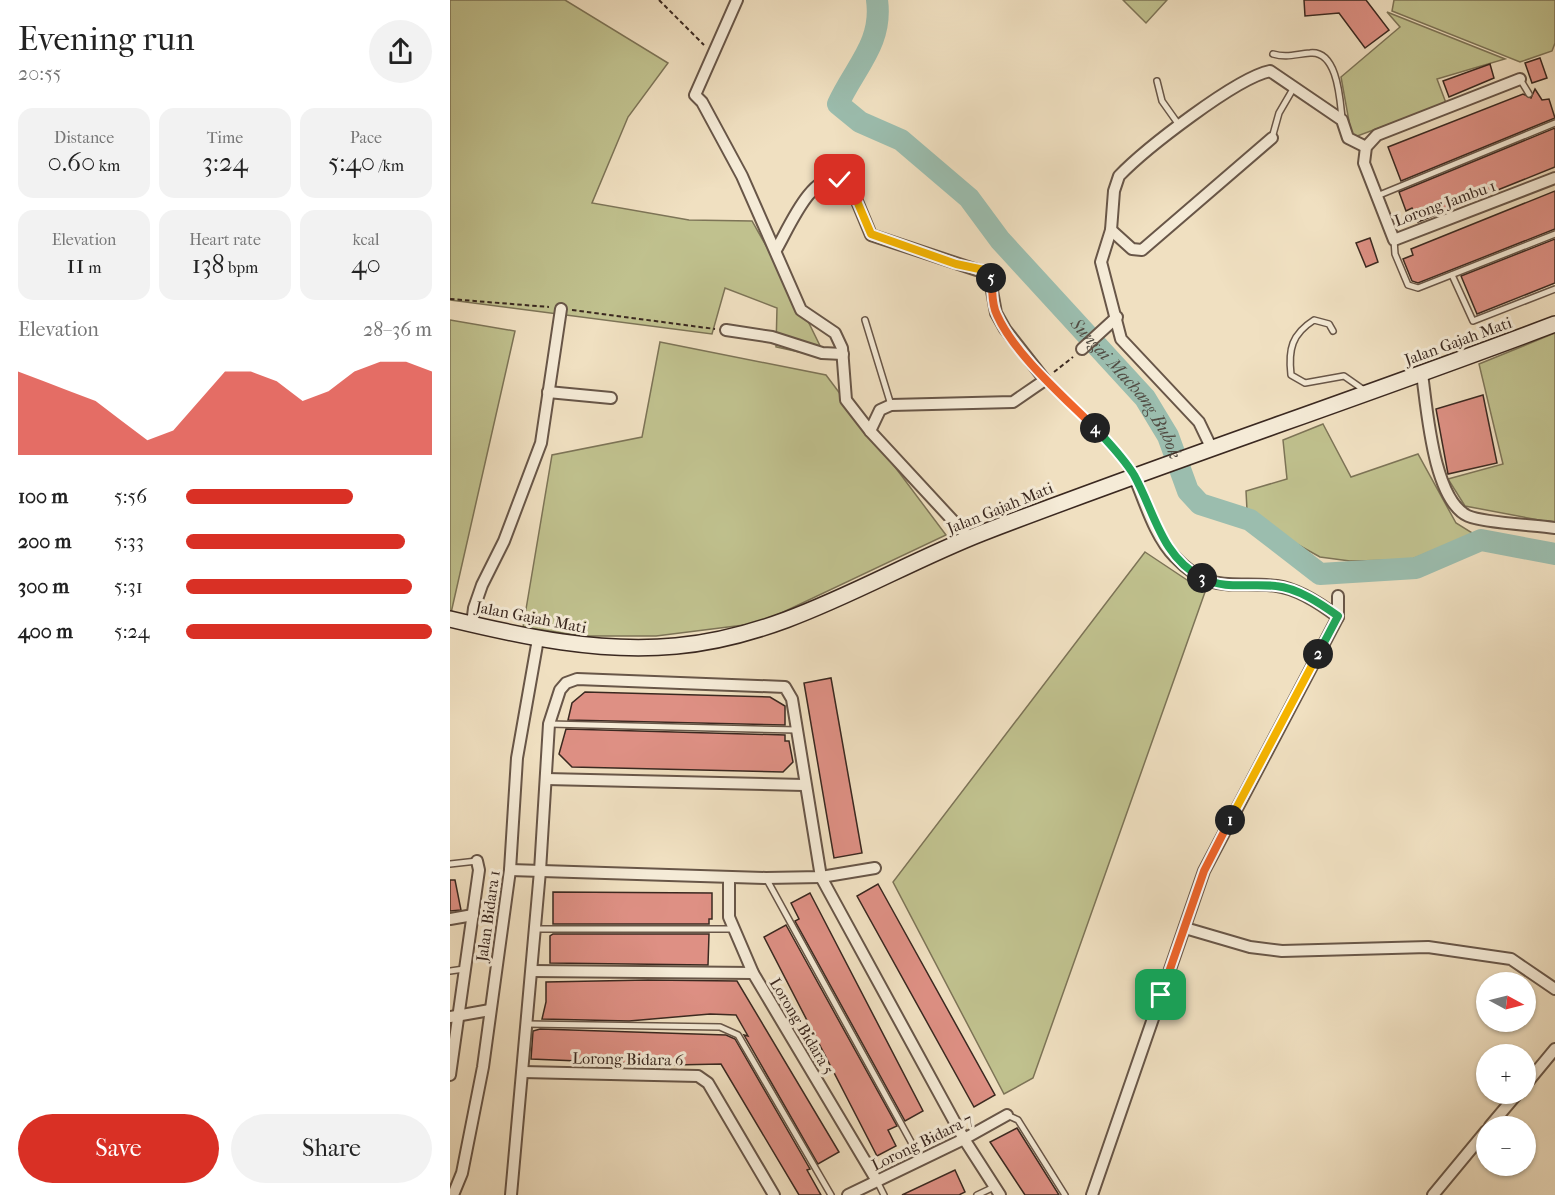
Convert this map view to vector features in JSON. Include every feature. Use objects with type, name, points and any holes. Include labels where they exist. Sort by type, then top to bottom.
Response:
[{"type":"main road","name":"Jalan Gajah Mati","points":[[450,619],[538,639],[590,646],[632,648],[677,646],[763,629],[819,608],[969,538],[1158,466],[1422,374],[1555,324]]},
{"type":"street","points":[[737,0],[695,95],[702,102],[737,166],[801,310],[835,333],[843,354],[846,400],[870,431],[969,538]]},
{"type":"street","points":[[1204,450],[1199,422],[1121,339],[1101,262],[1111,230],[1114,191],[1119,176],[1180,126],[1228,91],[1260,73],[1270,71],[1276,74],[1293,89],[1342,120],[1348,138],[1366,147],[1377,135],[1520,79]]},
{"type":"street","points":[[1111,230],[1132,249],[1142,250],[1272,138]]},
{"type":"street","name":"Lorong Jambu 1","points":[[1366,147],[1364,163],[1394,240],[1555,178]]},
{"type":"street","points":[[776,250],[814,186],[825,179],[834,177],[854,194],[871,234],[989,274],[996,314],[1045,380],[1013,402],[891,405],[880,410],[870,431]]},
{"type":"street","points":[[472,624],[474,608],[482,585],[504,541],[541,444],[561,309]]},
{"type":"street","points":[[1082,349],[1117,317]]},
{"type":"street","points":[[726,330],[772,337],[822,353],[843,354]]},
{"type":"street","points":[[1422,374],[1437,472],[1458,509],[1474,517],[1555,528]]},
{"type":"street","points":[[548,392],[611,398]]},
{"type":"street","points":[[1134,476],[1162,539],[1174,557],[1194,574],[1225,586],[1278,586],[1303,596],[1338,616]]},
{"type":"street","points":[[1092,1195],[1204,871],[1338,616],[1338,596]]},
{"type":"street","name":"Jalan Bidara 1","points":[[453,1195],[464,1161],[483,1067],[510,870],[517,758],[538,639]]},
{"type":"street","points":[[512,1195],[536,929],[549,724],[560,690],[566,683],[577,679],[785,687],[792,699],[804,785],[821,877],[964,1139],[997,1191]]},
{"type":"street","points":[[546,779],[804,785]]},
{"type":"street","points":[[450,1075],[454,1016],[466,969],[479,870],[477,861]]},
{"type":"street","points":[[510,870],[766,878],[821,877],[875,868]]},
{"type":"street","name":"Lorong Bidara 5","points":[[729,877],[729,917],[732,929],[753,973],[877,1181]]},
{"type":"street","points":[[450,919],[473,915]]},
{"type":"street","points":[[1185,928],[1250,947],[1282,951],[1428,947],[1511,959],[1555,989]]},
{"type":"street","points":[[532,971],[753,973]]},
{"type":"street","points":[[454,1016],[490,1010]]},
{"type":"street","points":[[1536,1072],[1555,1048]]},
{"type":"street","name":"Lorong Bidara 6","points":[[523,1072],[698,1076],[708,1083],[774,1195]]},
{"type":"street","points":[[1498,1116],[1509,1104]]},
{"type":"street","name":"Lorong Bidara 7","points":[[849,1195],[964,1139],[1007,1115]]},
{"type":"street","points":[[1433,1195],[1476,1143]]},
{"type":"lane","points":[[1273,54],[1288,57],[1310,52],[1326,61],[1336,74],[1342,120]]},
{"type":"lane","points":[[1520,79],[1528,94]]},
{"type":"lane","points":[[1157,81],[1162,101],[1180,126]]},
{"type":"lane","points":[[1272,138],[1279,112],[1293,89]]},
{"type":"lane","points":[[1377,196],[1555,123]]},
{"type":"lane","points":[[1394,240],[1395,254],[1408,285],[1418,288],[1555,234]]},
{"type":"lane","points":[[1452,275],[1473,321],[1555,290]]},
{"type":"lane","points":[[865,320],[891,405]]},
{"type":"lane","points":[[1333,331],[1329,324],[1314,320],[1299,330],[1289,356],[1291,375],[1305,383],[1344,376],[1368,393]]},
{"type":"lane","points":[[549,724],[797,730]]},
{"type":"lane","points":[[450,864],[477,861]]},
{"type":"lane","points":[[766,878],[921,1160]]},
{"type":"lane","points":[[536,929],[732,929]]},
{"type":"lane","points":[[450,971],[466,969]]},
{"type":"lane","points":[[527,1024],[720,1027],[738,1035],[831,1195]]},
{"type":"lane","points":[[1007,1115],[1018,1120],[1065,1195]]},
{"type":"lane","points":[[877,1181],[884,1195]]},
{"type":"lane","points":[[977,1195],[997,1191]]},
{"type":"path","points":[[659,0],[714,55]]},
{"type":"path","points":[[450,299],[561,309],[726,330]]},
{"type":"path","points":[[1082,349],[1045,380],[1118,452],[1134,476]]},
{"type":"green space","points":[[450,0],[565,0],[668,63],[628,117],[592,203],[689,220],[752,221],[802,309],[826,358],[776,347],[777,308],[725,288],[712,334],[450,300]]},
{"type":"green space","points":[[1123,0],[1167,0],[1146,23]]},
{"type":"green space","points":[[1394,0],[1555,0],[1555,43],[1552,51],[1520,62],[1392,11]]},
{"type":"green space","points":[[1387,12],[1505,59],[1437,79],[1446,103],[1352,138],[1341,77],[1400,27]]},
{"type":"green space","points":[[450,320],[515,331],[451,613],[450,613]]},
{"type":"green space","points":[[1555,333],[1555,523],[1465,506],[1448,479],[1503,464],[1479,364]]},
{"type":"green space","points":[[660,342],[826,375],[946,535],[760,623],[656,636],[582,636],[523,627],[552,455],[642,437]]},
{"type":"green space","points":[[1323,424],[1351,477],[1418,454],[1456,523],[1474,534],[1410,560],[1350,561],[1320,557],[1286,538],[1247,510],[1246,491],[1287,479],[1283,440]]},
{"type":"green space","points":[[1145,552],[1205,592],[1033,1078],[1004,1094],[893,882]]},
{"type":"building","points":[[1304,0],[1366,0],[1389,30],[1365,48],[1339,13],[1305,16]]},
{"type":"building","points":[[1540,58],[1547,78],[1532,83],[1525,63]]},
{"type":"building","points":[[1490,64],[1494,78],[1449,97],[1443,81]]},
{"type":"building","points":[[1535,89],[1542,100],[1549,99],[1555,118],[1401,181],[1388,147],[1523,94],[1531,98]]},
{"type":"building","points":[[1555,128],[1555,167],[1418,222],[1412,208],[1406,211],[1399,192]]},
{"type":"building","points":[[1555,191],[1555,229],[1418,283],[1412,281],[1403,259],[1413,255],[1411,249]]},
{"type":"building","points":[[1370,238],[1378,262],[1366,267],[1356,243]]},
{"type":"building","points":[[1555,239],[1555,283],[1477,314],[1461,276]]},
{"type":"building","points":[[1483,395],[1497,463],[1448,474],[1436,409]]},
{"type":"building","points":[[831,678],[862,853],[834,858],[804,683]]},
{"type":"building","points":[[585,692],[770,697],[785,706],[785,725],[568,720],[572,703]]},
{"type":"building","points":[[566,729],[785,735],[785,741],[789,741],[793,762],[783,772],[572,767],[559,754]]},
{"type":"building","points":[[450,880],[455,880],[461,910],[450,911]]},
{"type":"building","points":[[878,884],[995,1095],[974,1107],[857,896]]},
{"type":"building","points":[[553,892],[712,893],[712,919],[709,919],[709,924],[553,924]]},
{"type":"building","points":[[810,893],[923,1111],[905,1121],[795,921],[799,919],[791,903]]},
{"type":"building","points":[[786,925],[897,1126],[888,1130],[896,1146],[877,1156],[764,937]]},
{"type":"building","points":[[553,934],[709,934],[708,965],[550,963],[550,936]]},
{"type":"building","points":[[737,981],[839,1152],[818,1164],[744,1035],[748,1036],[736,1015],[710,1014],[629,1021],[542,1019],[546,1002],[546,982]]},
{"type":"building","points":[[540,1029],[726,1035],[735,1039],[810,1169],[807,1170],[821,1195],[799,1195],[721,1064],[673,1065],[531,1059],[533,1031]]},
{"type":"building","points":[[1017,1128],[1059,1195],[1025,1195],[990,1142]]},
{"type":"building","points":[[955,1170],[965,1192],[959,1195],[902,1195]]},
{"type":"waterway","name":"Sungai Machang Bubok","points":[[877,0],[878,15],[872,42],[838,104],[860,122],[901,140],[969,198],[1000,240],[1145,398],[1168,436],[1188,491],[1200,504],[1250,520],[1320,574],[1416,568],[1481,540],[1555,554]]},
{"type":"route","points":[[840,180],[848,185],[854,194],[871,234],[956,264],[984,270],[989,274],[996,314],[1005,329],[1045,380],[1118,452],[1134,476],[1162,539],[1174,557],[1194,574],[1211,582],[1225,586],[1278,586],[1322,605],[1338,616],[1204,871],[1161,995]]}]
